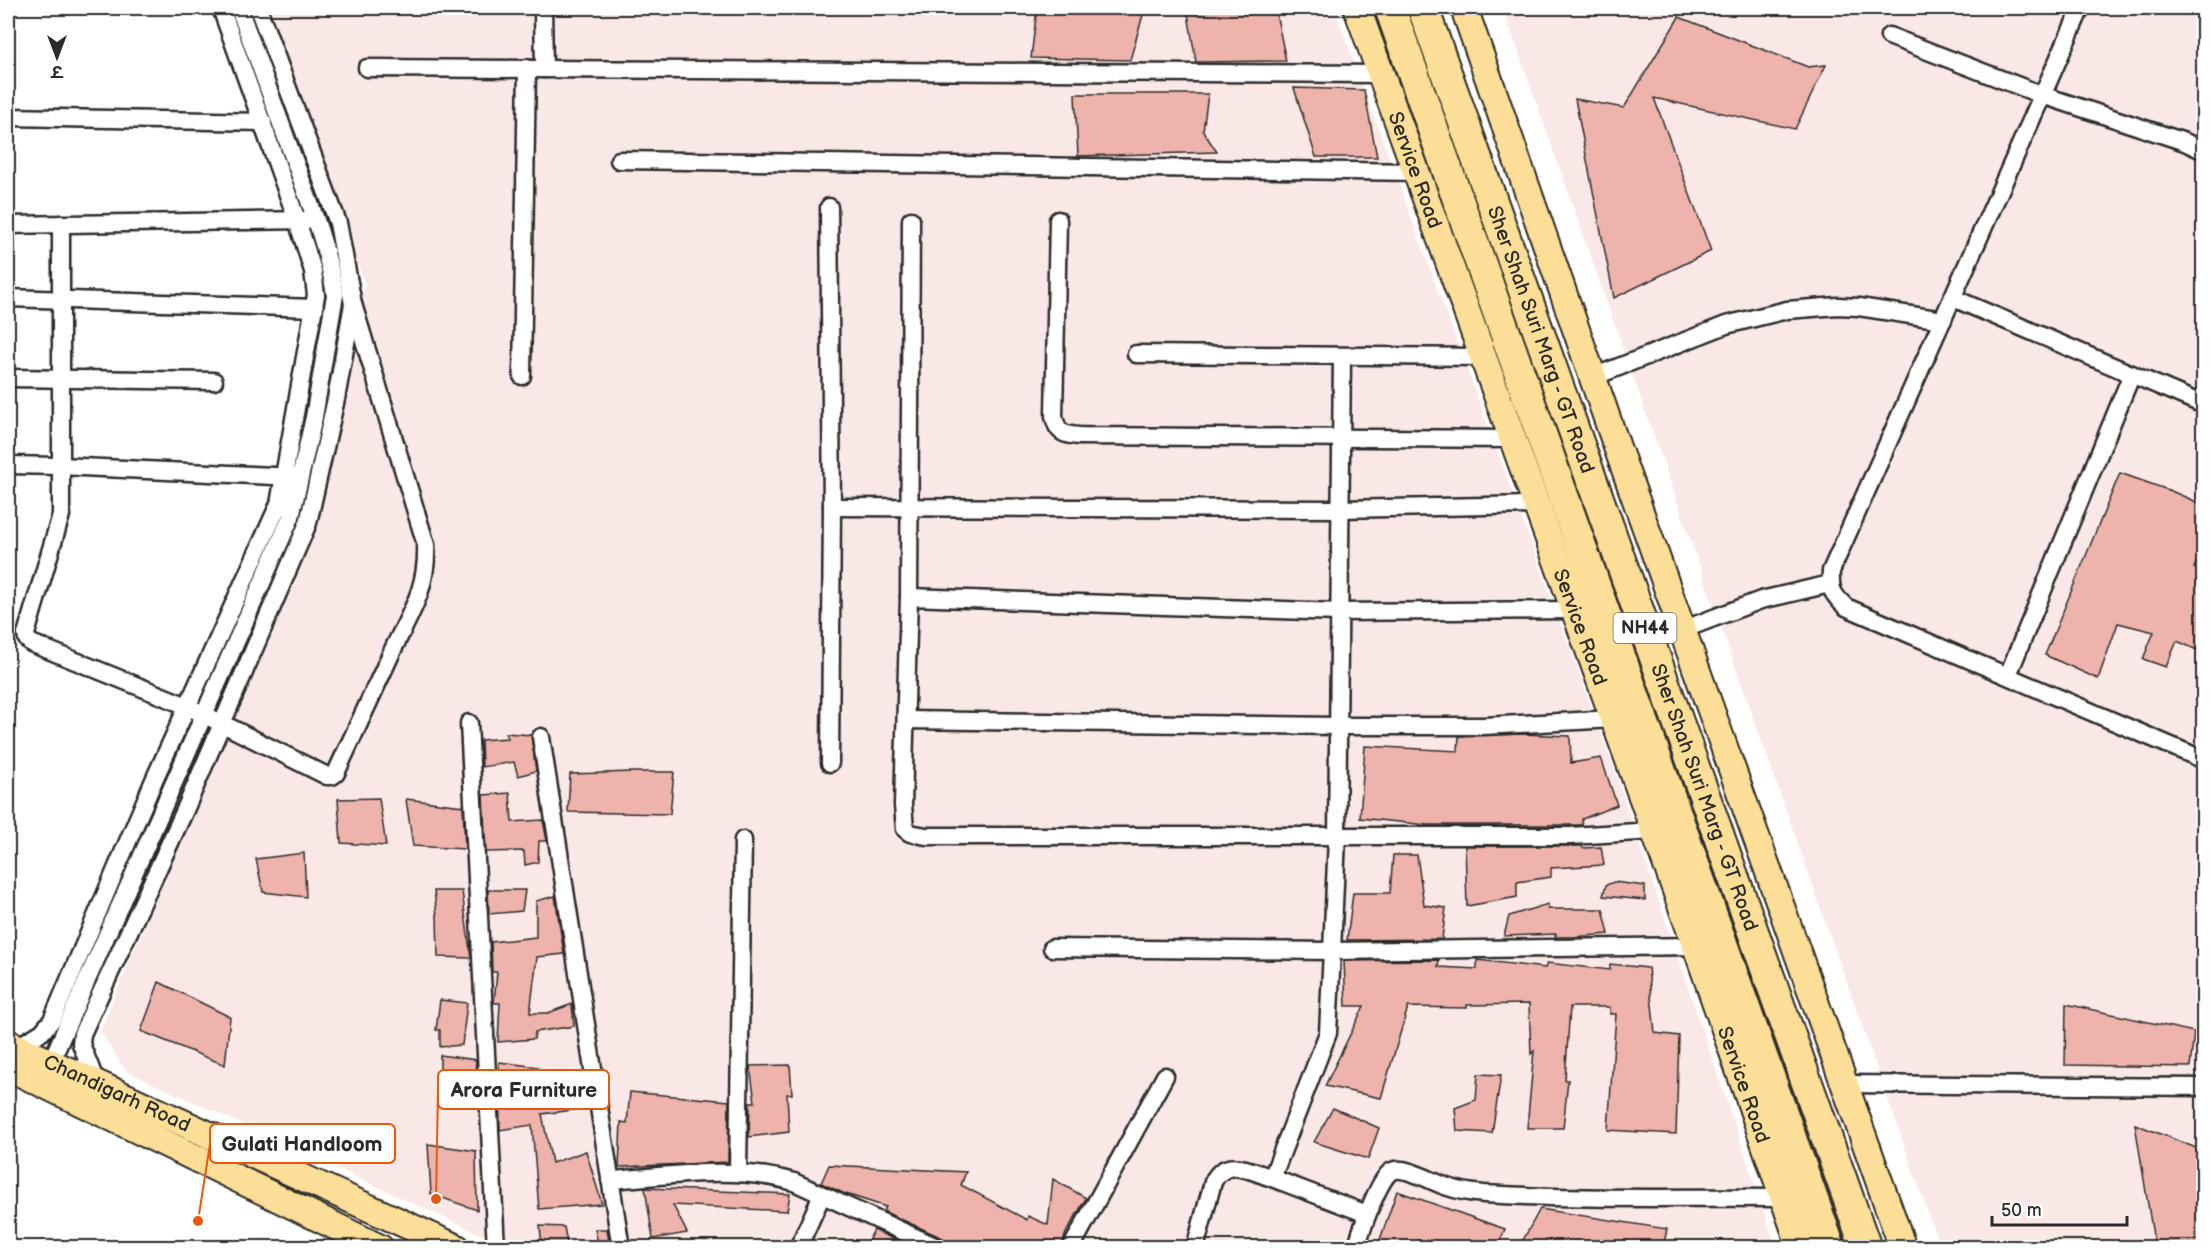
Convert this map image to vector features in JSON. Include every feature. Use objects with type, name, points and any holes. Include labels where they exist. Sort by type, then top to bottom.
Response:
[{"type":"highway","name":"Sher Shah Suri Marg - GT Road","points":[[1390,8],[1830,1248]]},
{"type":"highway","name":"Sher Shah Suri Marg - GT Road","points":[[1423,8],[1866,1248]]},
{"type":"main road","name":"Service Road","points":[[1357,8],[1383,74],[1696,946],[1801,1248]]},
{"type":"main road","points":[[1464,8],[1682,630],[1903,1248]]},
{"type":"main road","name":"Chandigarh Road","points":[[11,1052],[51,1062],[457,1248]]},
{"type":"main road","name":"Chandigarh Road","points":[[11,1052],[380,1248]]},
{"type":"street","points":[[51,1062],[291,517],[293,477],[315,302],[313,272],[263,122],[221,8]]},
{"type":"street","points":[[11,1052],[42,1032],[52,1020],[187,706],[293,477],[335,295],[326,252],[316,220],[239,8]]},
{"type":"street","points":[[60,224],[59,523],[26,634],[27,639],[31,643],[187,706],[327,776],[332,776],[336,773],[423,586],[427,565],[426,545],[353,298],[338,224],[258,8]]},
{"type":"street","points":[[522,376],[536,69],[543,8]]},
{"type":"street","points":[[2080,8],[1831,571],[1830,584],[1834,595],[1846,607],[2204,760]]},
{"type":"street","points":[[1889,36],[2042,95],[2204,150]]},
{"type":"street","points":[[367,68],[1383,74]]},
{"type":"street","points":[[8,117],[263,122]]},
{"type":"street","points":[[619,160],[1418,172]]},
{"type":"street","points":[[830,207],[832,507],[830,763]]},
{"type":"street","points":[[8,225],[316,220]]},
{"type":"street","points":[[911,220],[909,597],[903,821],[905,830],[926,836],[1336,838],[1570,836],[1654,831]]},
{"type":"street","points":[[1058,220],[1054,416],[1061,433],[1080,436],[1514,439]]},
{"type":"street","points":[[8,298],[315,302],[335,295],[353,298]]},
{"type":"street","points":[[96,1082],[81,1044],[82,1034],[185,810],[308,523],[336,399],[353,298]]},
{"type":"street","points":[[1953,298],[2204,405]]},
{"type":"street","points":[[1593,377],[1726,325],[1787,310],[1859,306],[1943,320]]},
{"type":"street","points":[[1136,354],[1484,357]]},
{"type":"street","points":[[1272,1178],[1328,1033],[1336,838],[1342,357]]},
{"type":"street","points":[[2008,675],[2132,374]]},
{"type":"street","points":[[8,378],[214,381]]},
{"type":"street","points":[[8,465],[293,477]]},
{"type":"street","points":[[832,507],[1340,509],[1538,505]]},
{"type":"street","points":[[1682,630],[1761,600],[1830,584]]},
{"type":"street","points":[[909,597],[1338,612],[1575,610]]},
{"type":"street","points":[[906,720],[1484,726],[1614,719]]},
{"type":"street","points":[[469,723],[496,1248]]},
{"type":"street","points":[[542,737],[621,1248]]},
{"type":"street","points":[[738,1172],[743,840]]},
{"type":"street","points":[[1052,948],[1332,951],[1696,946]]},
{"type":"street","points":[[1071,1248],[1165,1076]]},
{"type":"street","points":[[1845,1084],[2204,1087]]},
{"type":"street","points":[[1195,1248],[1218,1173],[1229,1167],[1272,1178],[1367,1214]]},
{"type":"street","points":[[1356,1248],[1367,1214],[1385,1175],[1399,1169],[1451,1188],[1480,1194],[1543,1197],[1784,1198]]},
{"type":"street","points":[[610,1180],[738,1172],[770,1175],[794,1182],[939,1248]]},
{"type":"street","points":[[798,1248],[822,1195]]},
{"type":"shaded area","points":[[263,8],[1334,8],[1612,763],[1776,1247],[508,1247],[126,1071],[100,1031],[316,518],[365,284]]},
{"type":"shaded area","points":[[1503,8],[2203,8],[2203,1247],[1940,1247]]},
{"type":"building","points":[[1037,8],[1145,8],[1130,60],[1031,58]]},
{"type":"building","points":[[1187,8],[1275,8],[1286,61],[1196,62]]},
{"type":"building","points":[[1679,17],[1808,67],[1826,65],[1795,129],[1654,98],[1711,251],[1614,298],[1575,99],[1624,108]]},
{"type":"building","points":[[1294,88],[1364,90],[1377,157],[1316,157]]},
{"type":"building","points":[[1075,94],[1208,94],[1203,131],[1217,152],[1078,156]]},
{"type":"building","points":[[2120,473],[2204,505],[2204,543],[2194,568],[2204,572],[2204,653],[2177,641],[2166,667],[2143,659],[2154,632],[2118,623],[2098,679],[2045,655]]},
{"type":"building","points":[[506,733],[531,735],[536,771],[518,776],[514,762],[482,767],[481,740],[508,738]]},
{"type":"building","points":[[1522,734],[1570,736],[1571,763],[1601,758],[1617,805],[1582,819],[1582,825],[1427,825],[1360,818],[1365,746],[1458,751],[1459,736]]},
{"type":"building","points":[[674,772],[670,814],[568,812],[570,774]]},
{"type":"building","points":[[510,793],[512,822],[543,820],[547,841],[539,841],[538,862],[525,865],[524,851],[486,852],[483,795]]},
{"type":"building","points":[[379,798],[386,846],[341,843],[338,799]]},
{"type":"building","points":[[406,799],[463,806],[465,849],[413,846]]},
{"type":"building","points":[[1465,846],[1601,847],[1604,865],[1551,868],[1551,877],[1517,882],[1517,897],[1467,906]]},
{"type":"building","points":[[304,853],[306,897],[263,892],[256,859]]},
{"type":"building","points":[[1393,855],[1417,855],[1424,905],[1446,908],[1442,939],[1347,940],[1353,893],[1390,893]]},
{"type":"building","points":[[1614,882],[1645,886],[1645,900],[1603,896],[1606,885]]},
{"type":"building","points":[[488,890],[525,890],[522,911],[489,914]]},
{"type":"building","points":[[434,891],[462,891],[471,958],[438,957]]},
{"type":"building","points":[[555,896],[564,954],[537,957],[530,1013],[548,1013],[572,1004],[574,1026],[535,1032],[534,1039],[498,1042],[500,1003],[494,1003],[497,972],[492,972],[491,942],[536,937],[536,901]]},
{"type":"building","points":[[1548,904],[1548,909],[1603,909],[1609,934],[1573,937],[1555,937],[1556,934],[1504,936],[1509,916]]},
{"type":"building","points":[[1439,960],[1438,967],[1477,969],[1477,960],[1545,968],[1547,963],[1610,970],[1610,964],[1648,968],[1655,1033],[1679,1036],[1676,1134],[1608,1130],[1616,1014],[1610,1014],[1610,1007],[1570,1007],[1565,1080],[1568,1080],[1563,1128],[1527,1128],[1534,1051],[1531,1054],[1529,1004],[1467,1005],[1467,1008],[1408,1007],[1381,1098],[1325,1086],[1364,1006],[1346,1006],[1344,961]]},
{"type":"building","points":[[159,982],[230,1017],[225,1065],[141,1031]]},
{"type":"building","points":[[440,1000],[467,1003],[462,1045],[440,1047],[440,1030],[436,1030]]},
{"type":"building","points":[[2066,1004],[2194,1032],[2190,1067],[2065,1065]]},
{"type":"building","points":[[440,1055],[476,1060],[473,1102],[440,1101]]},
{"type":"building","points":[[499,1062],[538,1067],[536,1085],[580,1083],[588,1108],[542,1114],[552,1163],[586,1151],[602,1204],[539,1209],[532,1125],[500,1130]]},
{"type":"building","points":[[790,1065],[792,1094],[787,1094],[789,1132],[749,1137],[750,1102],[755,1102],[750,1066]]},
{"type":"building","points":[[1478,1074],[1501,1075],[1492,1133],[1457,1131],[1455,1108],[1476,1100]]},
{"type":"building","points":[[630,1092],[729,1101],[728,1162],[619,1167],[621,1122],[627,1123]]},
{"type":"building","points":[[1333,1108],[1379,1128],[1368,1159],[1314,1142]]},
{"type":"building","points":[[2135,1124],[2204,1151],[2204,1248],[2155,1248]]},
{"type":"building","points":[[428,1144],[476,1151],[477,1210],[431,1194]]},
{"type":"building","points":[[829,1165],[966,1172],[961,1185],[1027,1220],[1028,1216],[1048,1225],[1053,1179],[1086,1198],[1066,1233],[1061,1248],[949,1248],[943,1238],[885,1212],[886,1207],[821,1183]]},
{"type":"building","points":[[645,1188],[790,1194],[787,1211],[673,1205],[687,1233],[653,1239]]},
{"type":"building","points":[[1397,1191],[1505,1229],[1497,1248],[1377,1248]]},
{"type":"building","points":[[1540,1209],[1667,1229],[1663,1248],[1541,1248],[1522,1242]]},
{"type":"building","points":[[540,1226],[564,1227],[568,1248],[542,1248]]},
{"type":"building","points":[[595,1229],[607,1229],[610,1248],[599,1248]]},
{"type":"building","points":[[874,1230],[913,1248],[864,1248]]},
{"type":"place","name":"Arora Furniture","points":[[436,1199]]},
{"type":"place","name":"Gulati Handloom","points":[[198,1221]]}]
